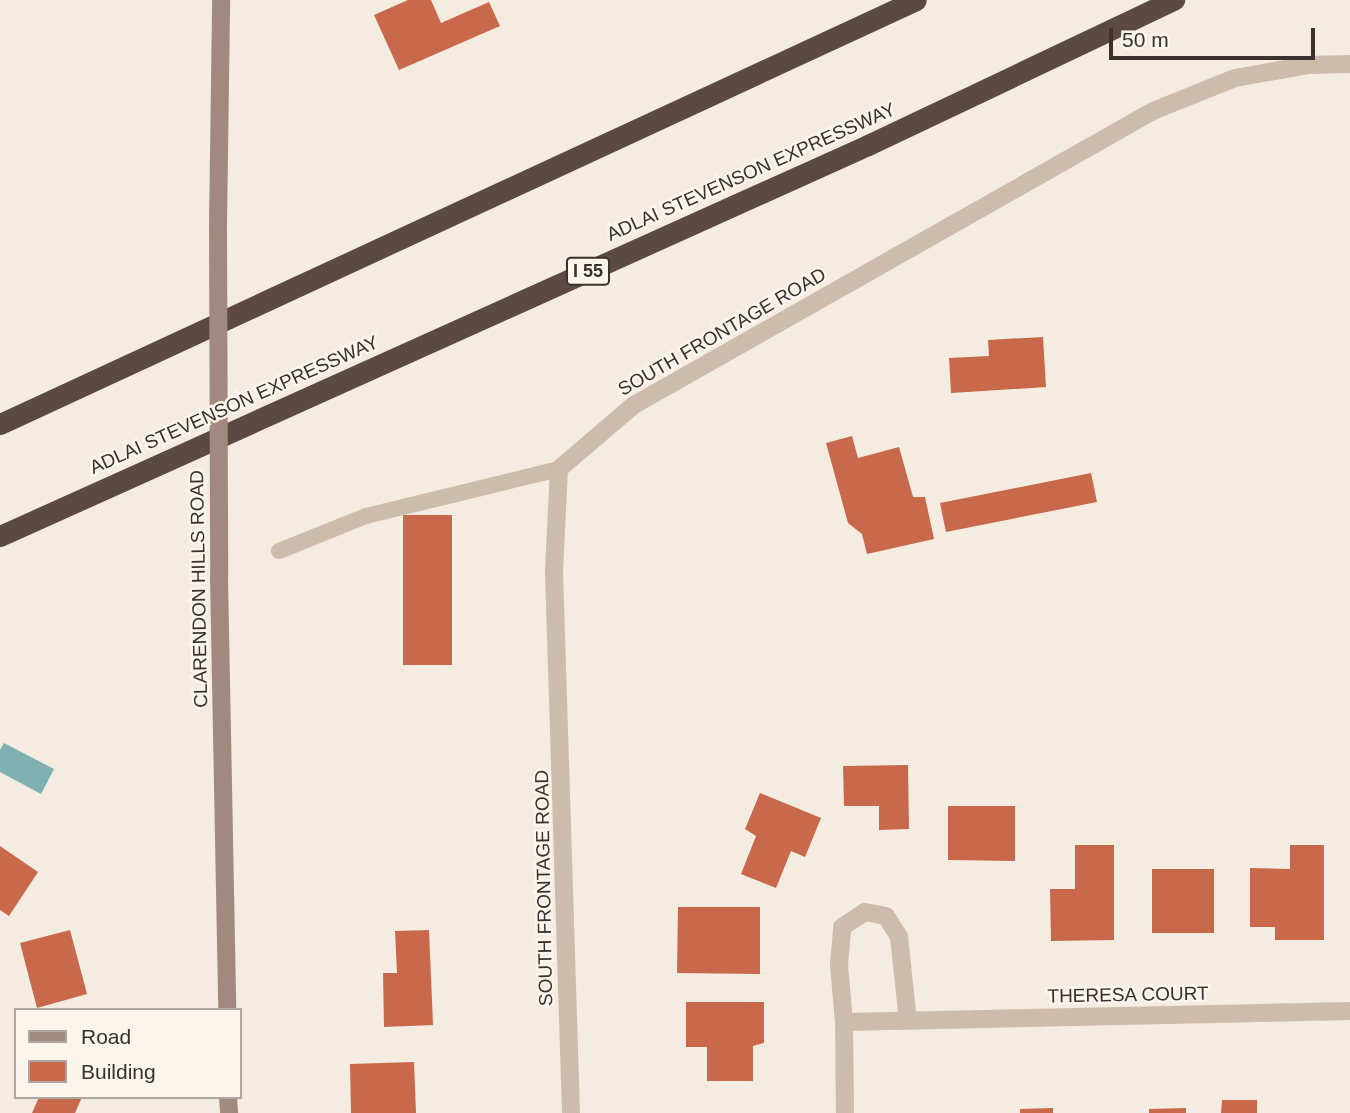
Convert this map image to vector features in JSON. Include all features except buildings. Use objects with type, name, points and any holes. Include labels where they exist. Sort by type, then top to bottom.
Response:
[{"type":"highway","points":[[0,424],[916,0]]},
{"type":"highway","name":"ADLAI STEVENSON EXPRESSWAY","points":[[0,536],[868,145],[1174,0]]},
{"type":"street","name":"CLARENDON HILLS ROAD","points":[[221,0],[218,225],[219,577],[227,1008]]},
{"type":"street","name":"SOUTH FRONTAGE ROAD","points":[[571,1113],[554,571],[559,470],[634,405],[1153,111],[1236,78],[1308,65],[1350,64]]},
{"type":"street","points":[[845,1113],[844,1022],[839,965],[842,927],[865,912],[887,916],[899,937],[908,1021]]},
{"type":"street","name":"THERESA COURT","points":[[844,1022],[1350,1011]]},
{"type":"lane","points":[[279,551],[366,516],[559,470]]},
{"type":"water","points":[[4,743],[54,769],[41,794],[0,772],[0,750]]}]
